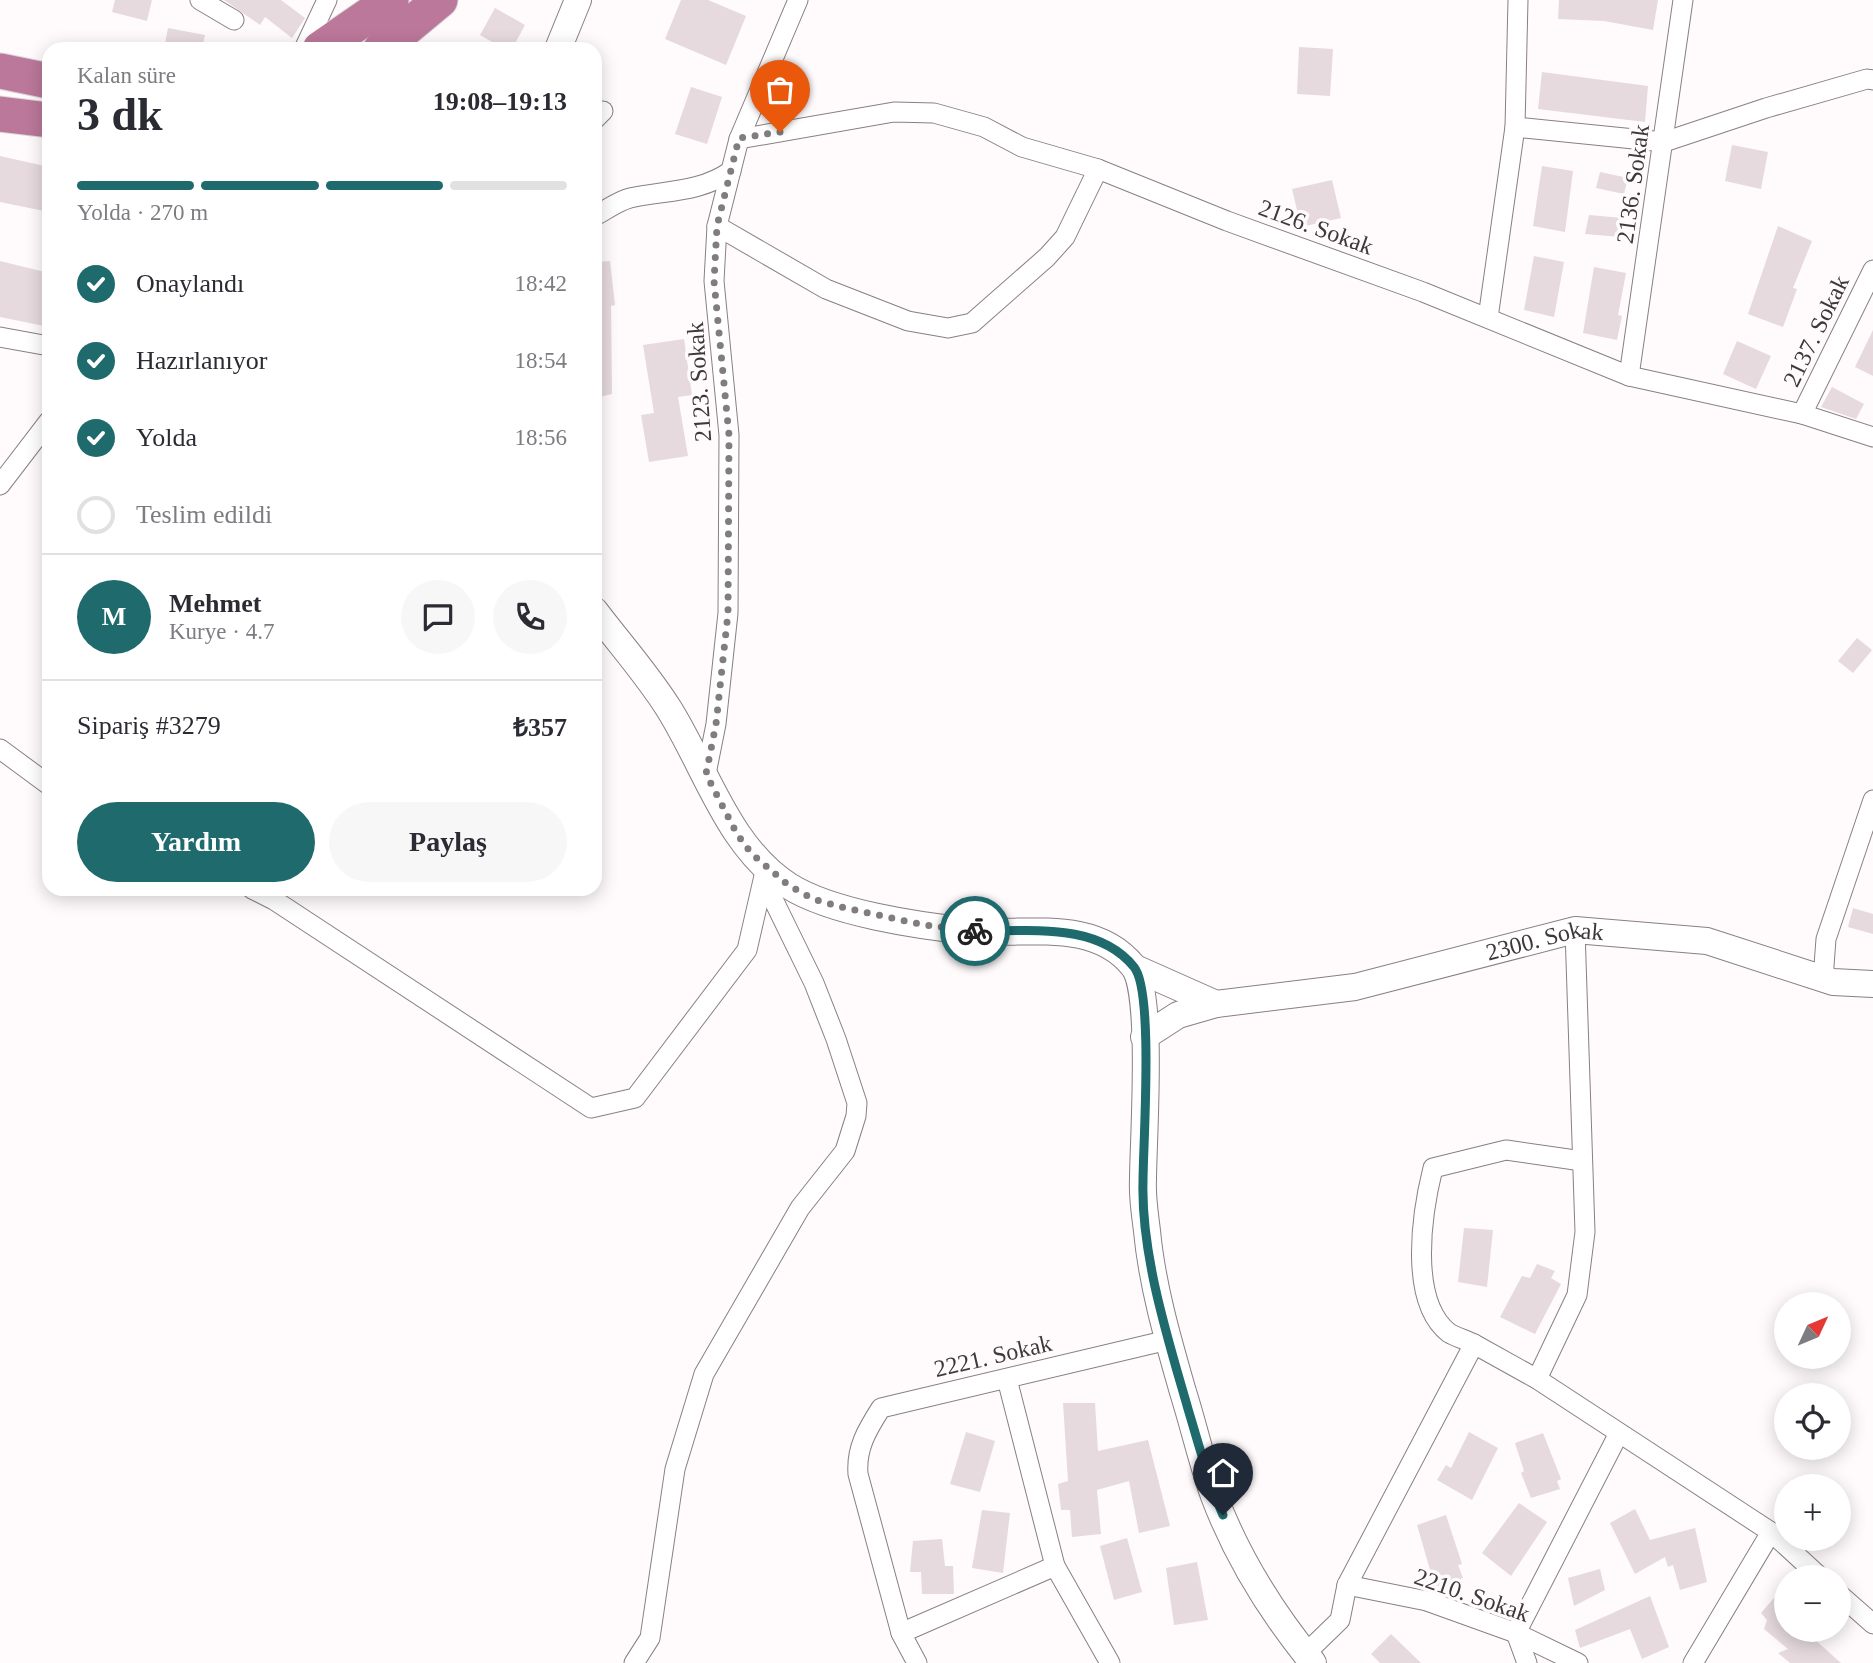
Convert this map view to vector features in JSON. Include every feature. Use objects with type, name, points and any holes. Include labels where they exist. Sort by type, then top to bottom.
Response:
[{"type":"highway","points":[[330,42],[391,0]]},
{"type":"highway","points":[[389,42],[440,0]]},
{"type":"highway","points":[[0,71],[42,80]]},
{"type":"highway","points":[[0,114],[42,119]]},
{"type":"street","points":[[201,0],[234,20]]},
{"type":"street","points":[[307,42],[327,0]]},
{"type":"street","points":[[561,42],[578,0]]},
{"type":"street","name":"2123. Sokak","points":[[706,774],[716,724],[728,613],[729,435],[714,281],[717,226],[739,138],[798,0]]},
{"type":"street","points":[[1488,318],[1515,127],[1518,0]]},
{"type":"street","name":"2136. Sokak","points":[[1629,376],[1684,0]]},
{"type":"street","points":[[1515,127],[1664,142],[1766,108],[1867,79],[1873,80]]},
{"type":"street","name":"2126. Sokak","points":[[739,138],[894,112],[934,113],[984,127],[1023,147],[1098,169],[1227,221],[1488,318],[1629,376],[1802,414],[1873,437]]},
{"type":"street","points":[[717,226],[826,289],[908,321],[948,328],[972,323],[1047,257],[1065,237],[1098,169]]},
{"type":"street","points":[[602,212],[628,199],[713,184],[731,171]]},
{"type":"street","name":"2137. Sokak","points":[[1802,414],[1873,270]]},
{"type":"street","points":[[0,337],[42,345]]},
{"type":"street","points":[[0,485],[42,430]]},
{"type":"street","points":[[602,620],[651,682],[706,774],[737,834],[766,868],[813,899],[924,925],[972,931],[1068,932],[1108,945],[1135,968],[1173,988],[1216,1004]]},
{"type":"street","points":[[0,749],[42,780]]},
{"type":"street","points":[[1823,979],[1826,939],[1873,800]]},
{"type":"street","points":[[266,896],[590,1108],[635,1098],[747,950],[766,868]]},
{"type":"street","points":[[634,1663],[650,1639],[675,1469],[704,1374],[800,1208],[845,1151],[856,1116],[857,1103],[836,1039],[814,983],[769,891],[766,868]]},
{"type":"street","points":[[1536,1380],[1577,1294],[1585,1232],[1576,930]]},
{"type":"street","name":"2300. Sokak","points":[[1144,1016],[1178,1015],[1216,1004],[1355,987],[1576,930],[1707,941],[1833,982],[1873,984]]},
{"type":"street","points":[[1135,968],[1144,1016],[1142,1186],[1147,1237],[1168,1340],[1214,1496],[1271,1609],[1309,1658],[1340,1620],[1347,1585],[1474,1344]]},
{"type":"street","points":[[1144,1016],[1173,988]]},
{"type":"street","points":[[1581,1161],[1506,1150],[1433,1168],[1425,1199],[1422,1269],[1428,1304],[1449,1332],[1536,1380],[1771,1532],[1807,1565]]},
{"type":"street","name":"2221. Sokak","points":[[901,1633],[858,1474],[856,1454],[881,1408],[1168,1340]]},
{"type":"street","points":[[1007,1379],[1055,1566],[1110,1663]]},
{"type":"street","points":[[1527,1663],[1516,1633],[1618,1435]]},
{"type":"street","points":[[1693,1663],[1771,1532]]},
{"type":"street","points":[[917,1663],[901,1633],[1055,1566]]},
{"type":"street","name":"2210. Sokak","points":[[1347,1585],[1427,1601],[1516,1633],[1578,1663]]},
{"type":"street","points":[[1851,1605],[1873,1624]]},
{"type":"building","points":[[115,0],[152,0],[147,21],[112,12]]},
{"type":"building","points":[[224,0],[281,0],[305,18],[292,38],[265,17],[260,25]]},
{"type":"building","points":[[681,0],[708,0],[746,16],[726,65],[665,39]]},
{"type":"building","points":[[1559,0],[1658,0],[1653,30],[1604,21],[1558,19]]},
{"type":"building","points":[[495,8],[525,25],[516,42],[492,42],[480,35]]},
{"type":"building","points":[[168,28],[205,35],[204,42],[165,42]]},
{"type":"building","points":[[1299,47],[1333,49],[1330,96],[1297,94]]},
{"type":"building","points":[[1542,72],[1648,86],[1645,122],[1538,109]]},
{"type":"building","points":[[691,87],[722,97],[707,144],[675,134]]},
{"type":"building","points":[[1732,145],[1768,152],[1761,189],[1725,181]]},
{"type":"building","points":[[0,156],[42,165],[42,211],[0,202]]},
{"type":"building","points":[[1542,166],[1573,171],[1565,232],[1533,226]]},
{"type":"building","points":[[1600,172],[1628,178],[1624,194],[1596,188]]},
{"type":"building","points":[[1332,180],[1341,218],[1301,227],[1292,189]]},
{"type":"building","points":[[1589,215],[1623,218],[1621,237],[1585,234]]},
{"type":"building","points":[[1778,226],[1812,241],[1793,288],[1797,289],[1783,327],[1748,314]]},
{"type":"building","points":[[1534,256],[1564,262],[1554,317],[1524,310]]},
{"type":"building","points":[[0,261],[42,271],[42,326],[0,317]]},
{"type":"building","points":[[610,261],[615,305],[611,306],[612,394],[602,396],[602,262]]},
{"type":"building","points":[[1594,267],[1626,273],[1618,315],[1622,316],[1617,340],[1583,333]]},
{"type":"building","points":[[1873,330],[1873,376],[1855,367]]},
{"type":"building","points":[[684,339],[692,395],[678,397],[688,456],[649,462],[641,415],[654,413],[643,345]]},
{"type":"building","points":[[1737,341],[1771,356],[1756,389],[1723,374]]},
{"type":"building","points":[[1832,387],[1864,404],[1856,419],[1821,407]]},
{"type":"building","points":[[1857,638],[1872,650],[1853,673],[1838,661]]},
{"type":"building","points":[[1853,908],[1873,914],[1873,934],[1848,927]]},
{"type":"building","points":[[1464,1228],[1493,1230],[1487,1287],[1458,1282]]},
{"type":"building","points":[[1537,1264],[1555,1271],[1551,1278],[1561,1284],[1535,1334],[1500,1317],[1522,1276],[1530,1278]]},
{"type":"building","points":[[1063,1403],[1095,1403],[1098,1451],[1148,1440],[1170,1526],[1139,1533],[1129,1481],[1097,1490],[1101,1534],[1072,1537],[1070,1510],[1061,1510],[1058,1484],[1068,1481]]},
{"type":"building","points":[[966,1432],[995,1441],[980,1492],[950,1484]]},
{"type":"building","points":[[1469,1432],[1498,1448],[1472,1500],[1437,1480],[1446,1465],[1451,1468]]},
{"type":"building","points":[[1543,1433],[1561,1479],[1557,1481],[1560,1489],[1531,1498],[1521,1473],[1524,1471],[1515,1443]]},
{"type":"building","points":[[1519,1503],[1547,1522],[1511,1576],[1482,1553]]},
{"type":"building","points":[[1635,1509],[1650,1540],[1695,1528],[1707,1582],[1680,1590],[1673,1565],[1668,1567],[1665,1557],[1635,1574],[1610,1523]]},
{"type":"building","points":[[982,1510],[1010,1513],[1003,1573],[972,1568]]},
{"type":"building","points":[[1446,1515],[1462,1564],[1458,1565],[1463,1578],[1435,1587],[1417,1525]]},
{"type":"building","points":[[1127,1538],[1142,1592],[1114,1600],[1100,1546]]},
{"type":"building","points":[[942,1539],[945,1566],[953,1566],[954,1594],[922,1594],[921,1572],[910,1572],[913,1541]]},
{"type":"building","points":[[1197,1562],[1208,1620],[1174,1625],[1166,1568]]},
{"type":"building","points":[[1600,1569],[1605,1590],[1574,1606],[1568,1578]]},
{"type":"building","points":[[1650,1596],[1669,1647],[1642,1659],[1630,1629],[1580,1648],[1575,1630]]},
{"type":"building","points":[[1774,1598],[1774,1637],[1764,1629],[1767,1620],[1761,1613]]},
{"type":"building","points":[[1391,1634],[1421,1663],[1380,1663],[1371,1654]]},
{"type":"building","points":[[1780,1642],[1818,1642],[1841,1663],[1790,1663],[1778,1653],[1788,1649]]},
{"type":"way so far","points":[[780,132],[739,138],[717,226],[714,281],[729,435],[726,533],[728,613],[716,724],[706,774],[737,834],[751,853],[788,885],[813,899],[841,907],[924,925],[975,931]]},
{"type":"route","points":[[975,931],[1068,932],[1108,945],[1135,968],[1144,999],[1142,1186],[1147,1237],[1168,1340],[1214,1496],[1223,1515]]}]
